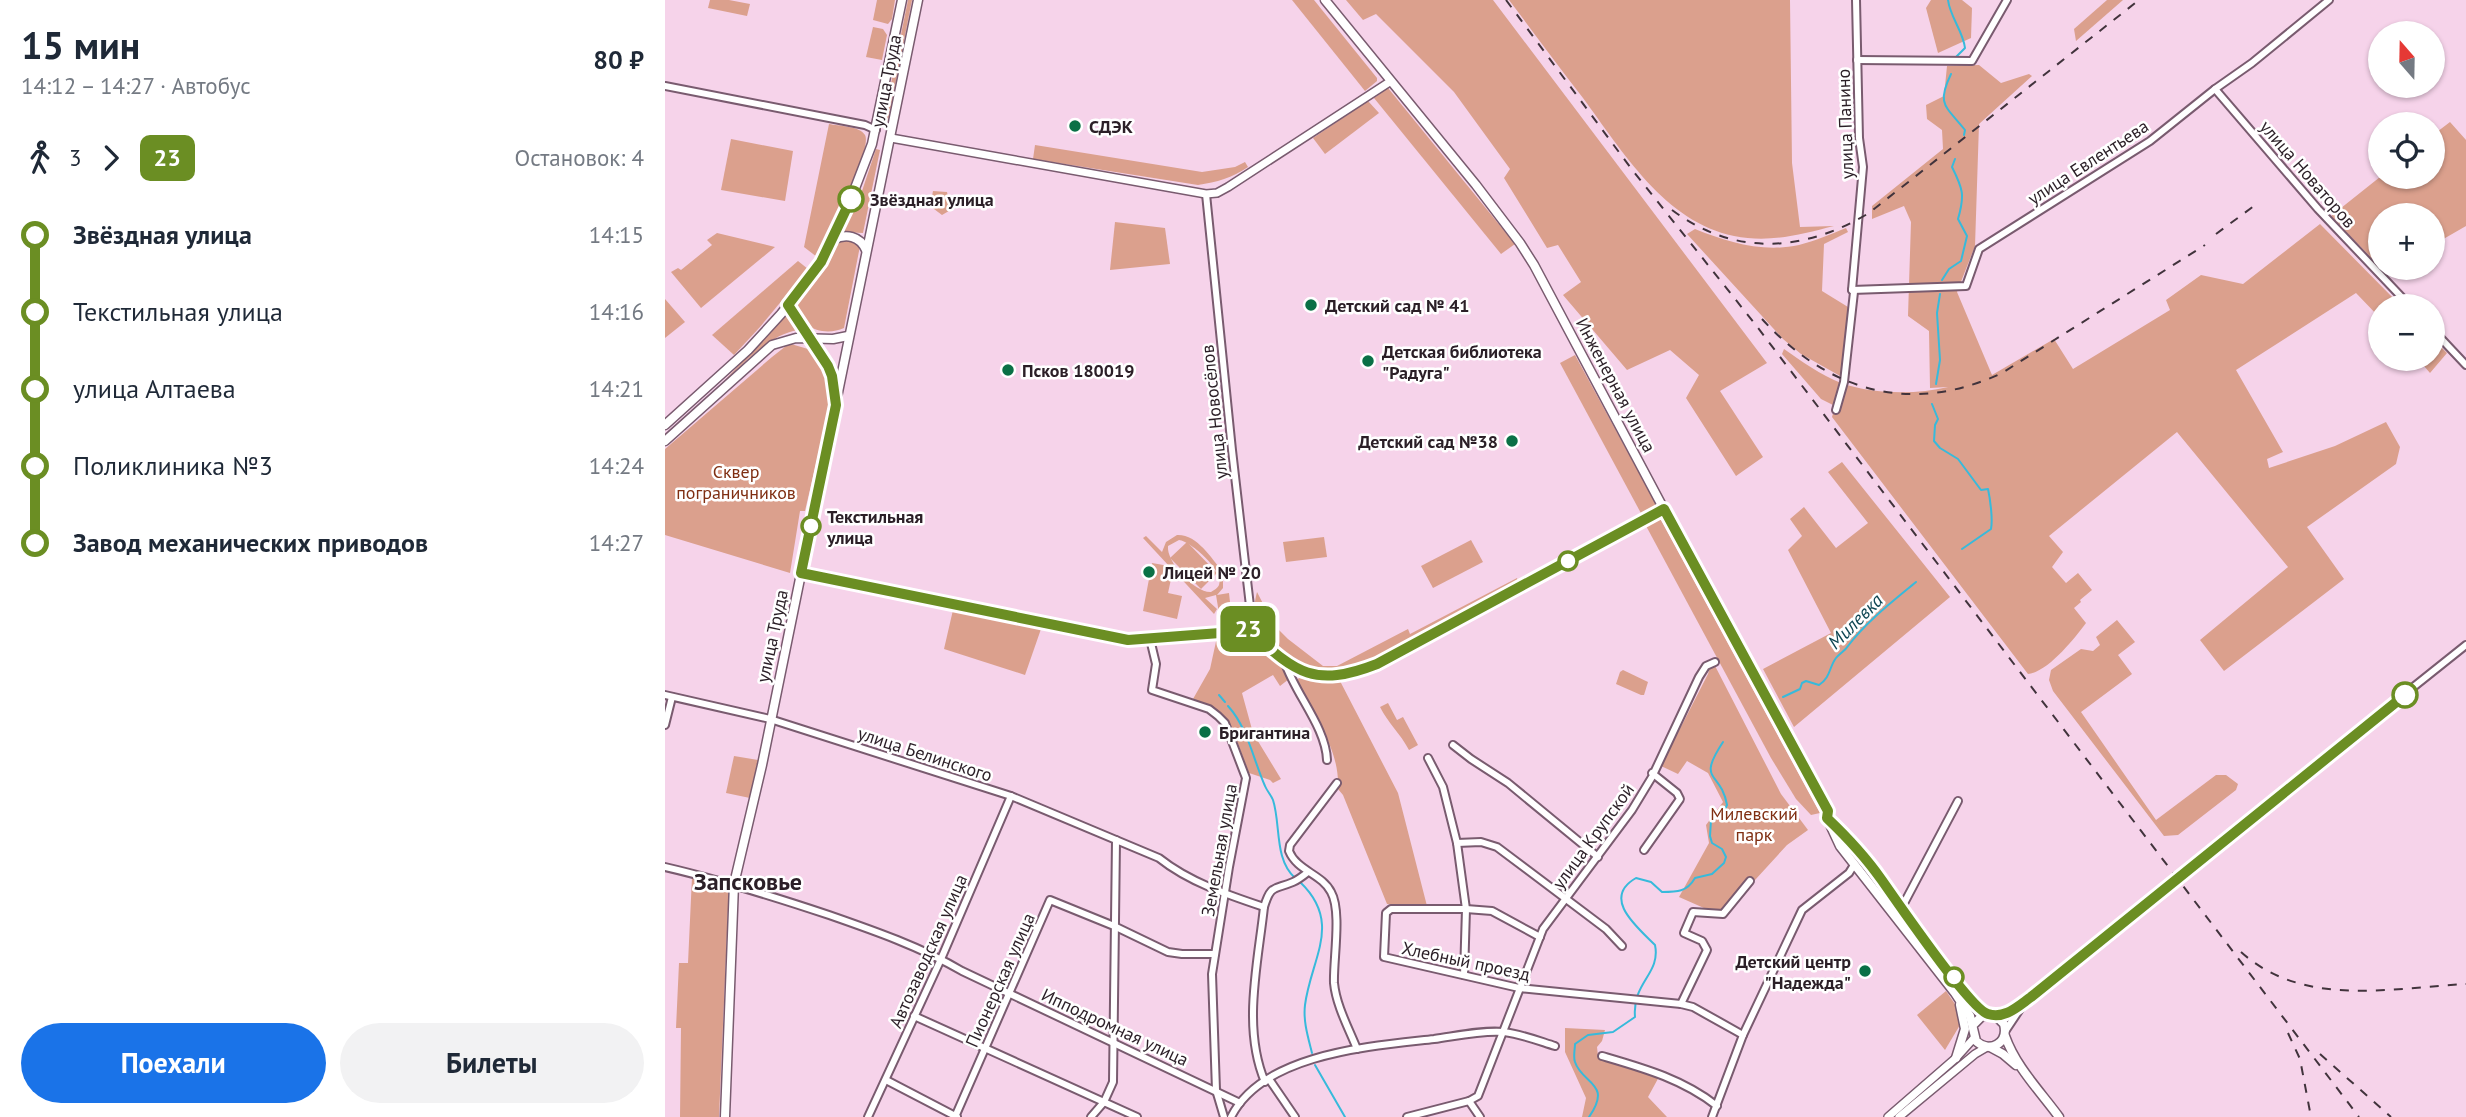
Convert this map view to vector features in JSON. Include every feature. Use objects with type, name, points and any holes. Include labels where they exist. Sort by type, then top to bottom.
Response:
[{"type":"main road","name":"улица Труда","points":[[665,425],[748,350],[821,262],[862,174],[876,130],[902,0]]},
{"type":"main road","name":"улица Труда","points":[[725,1117],[734,884],[836,405],[918,0]]},
{"type":"main road","name":"Инженерная улица","points":[[1325,0],[1520,243],[1828,811],[1827,818],[1840,846],[1955,993],[1970,1016],[1974,1038],[1978,1043],[2003,1054],[2024,1072]]},
{"type":"main road","points":[[876,130],[891,138]]},
{"type":"main road","points":[[833,240],[851,237],[862,242],[866,250]]},
{"type":"main road","points":[[788,305],[828,366],[836,405]]},
{"type":"main road","points":[[665,441],[772,345],[787,339],[833,339],[848,336]]},
{"type":"main road","name":"Инженерная улица","points":[[1827,818],[1852,842],[1881,878],[1901,909],[1980,1010],[2003,1021],[2010,1049],[2059,1117]]},
{"type":"main road","points":[[1840,846],[1852,842]]},
{"type":"main road","points":[[1955,993],[1964,1017],[1965,1029],[1956,1058]]},
{"type":"main road","points":[[1973,1025],[1980,1017],[1992,1015]]},
{"type":"main road","points":[[1989,1047],[2000,1043],[2005,1033]]},
{"type":"street","name":"улица Панино","points":[[1836,410],[1845,382],[1863,167],[1859,138],[1856,0]]},
{"type":"street","points":[[1857,60],[1972,61],[2007,0]]},
{"type":"street","name":"улица Евлентьева","points":[[1852,290],[1966,286],[1979,249],[2150,141],[2329,0]]},
{"type":"street","points":[[891,138],[1206,194],[1228,187],[1391,81]]},
{"type":"street","points":[[665,86],[865,125],[876,130]]},
{"type":"street","name":"улица Новаторов","points":[[2215,89],[2318,209],[2399,294]]},
{"type":"street","name":"улица Новосёлов","points":[[1206,194],[1250,606],[1242,624]]},
{"type":"street","points":[[2445,343],[2466,365]]},
{"type":"street","points":[[801,573],[1128,640],[1220,633],[1232,631],[1242,624],[1285,662],[1301,671],[1326,677],[1353,673],[1377,664],[1664,509]]},
{"type":"street","name":"Земельная улица","points":[[1150,639],[1156,664],[1152,690],[1209,709],[1218,716],[1225,723],[1246,774],[1212,985],[1216,1090],[1224,1117]]},
{"type":"street","points":[[1992,1015],[2014,1010],[2031,997],[2466,645]]},
{"type":"street","points":[[1285,662],[1291,680],[1322,738],[1327,760]]},
{"type":"street","name":"улица Крупской","points":[[1469,1101],[1478,1096],[1543,929],[1632,810],[1699,677],[1706,666],[1715,662]]},
{"type":"street","points":[[665,733],[669,696]]},
{"type":"street","name":"улица Белинского","points":[[669,696],[770,719],[1011,796],[1159,858],[1225,894],[1264,907]]},
{"type":"street","points":[[1453,745],[1508,783],[1598,857]]},
{"type":"street","points":[[1428,758],[1443,787],[1457,843],[1466,909],[1464,975]]},
{"type":"street","points":[[1643,850],[1680,799],[1677,793],[1652,773]]},
{"type":"street","points":[[1337,783],[1290,845],[1291,856],[1332,892],[1335,905],[1334,982],[1357,1049]]},
{"type":"street","name":"Автозаводская улица","points":[[868,1117],[941,959],[1011,796]]},
{"type":"street","points":[[1901,909],[1958,802]]},
{"type":"street","points":[[1091,1117],[1104,1102],[1113,1082],[1116,840]]},
{"type":"street","points":[[1457,843],[1481,842],[1497,847],[1566,897],[1606,929],[1622,946]]},
{"type":"street","points":[[1712,1117],[1743,1035],[1802,910],[1849,873],[1854,865]]},
{"type":"street","name":"Ипподромная улица","points":[[665,867],[734,884],[882,933],[1240,1103]]},
{"type":"street","points":[[1295,1117],[1267,1081],[1257,1063],[1254,1046],[1255,989],[1267,895],[1279,885],[1292,883],[1308,872]]},
{"type":"street","points":[[1681,1004],[1707,950],[1702,941],[1684,933],[1693,912],[1723,914],[1750,881]]},
{"type":"street","name":"Пионерская улица","points":[[955,1117],[1050,900],[1168,951],[1181,954],[1215,954]]},
{"type":"street","name":"Хлебный проезд","points":[[1466,909],[1391,909],[1387,913],[1384,957],[1519,988],[1681,1004],[1693,1007],[1743,1035]]},
{"type":"street","points":[[1466,909],[1493,911],[1540,937]]},
{"type":"street","points":[[2005,1033],[2031,997]]},
{"type":"street","points":[[914,1016],[1137,1117]]},
{"type":"street","points":[[1231,1117],[1240,1103],[1267,1081],[1321,1057],[1357,1049],[1503,1032],[1556,1046]]},
{"type":"street","points":[[1888,1117],[1956,1058],[1974,1038]]},
{"type":"street","points":[[1899,1117],[1975,1054],[1989,1047]]},
{"type":"street","points":[[1602,1056],[1660,1074],[1692,1088],[1717,1106]]},
{"type":"street","points":[[886,1080],[955,1117]]},
{"type":"street","points":[[1407,1117],[1469,1101],[1481,1117]]},
{"type":"green space","points":[[710,0],[750,4],[747,16],[708,8]]},
{"type":"green space","points":[[877,0],[895,0],[892,19],[888,24],[873,20]]},
{"type":"green space","points":[[908,0],[912,0],[886,121],[884,118]]},
{"type":"green space","points":[[1292,0],[1314,0],[1377,81],[1365,91]]},
{"type":"green space","points":[[1346,0],[1493,0],[1767,363],[1720,391],[1763,457],[1736,476],[1686,398],[1699,375],[1670,350],[1627,370],[1563,295],[1581,282],[1558,245],[1547,248],[1504,178],[1510,169],[1454,92],[1376,14],[1363,20]]},
{"type":"green space","points":[[1509,0],[1790,0],[1792,163],[1800,227],[1834,226],[1784,237],[1759,239],[1734,236],[1709,228],[1687,216],[1647,182]]},
{"type":"green space","points":[[1931,0],[1962,0],[1972,8],[1971,38],[1938,53],[1926,8]]},
{"type":"green space","points":[[2107,0],[2123,0],[2076,41],[2074,29]]},
{"type":"green space","points":[[873,27],[883,29],[887,35],[882,60],[866,57]]},
{"type":"green space","points":[[1979,65],[2001,83],[2029,74],[2032,76],[1979,124],[1975,246],[1957,292],[1992,375],[2054,339],[2073,369],[2170,310],[2166,300],[2201,275],[2243,284],[2320,224],[2368,273],[2368,280],[2375,280],[2389,294],[2368,294],[2368,306],[2356,293],[2236,370],[2283,452],[2267,459],[2269,468],[2335,446],[2386,422],[2400,447],[2396,464],[2307,527],[2344,579],[2224,671],[2200,640],[2288,567],[2177,432],[2049,536],[2063,552],[2052,567],[2066,583],[2078,573],[2092,590],[2074,608],[2086,623],[2052,661],[2028,674],[1832,417],[1835,406],[1821,399],[1782,354],[1784,349],[1811,368],[1853,387],[1908,392],[1948,387],[1930,388],[1929,331],[1908,316],[1911,222],[1904,206],[1872,219],[1872,206],[1943,149],[1942,130],[1927,119],[1926,105],[1944,96],[1947,66]]},
{"type":"green space","points":[[1388,88],[1515,244],[1501,254],[1374,98]]},
{"type":"green space","points":[[1368,101],[1379,113],[1325,154],[1313,138]]},
{"type":"green space","points":[[2450,122],[2466,140],[2466,226],[2445,238],[2445,203],[2368,203],[2368,255],[2331,216],[2368,187],[2368,189],[2445,189],[2445,126]]},
{"type":"green space","points":[[829,124],[859,130],[865,135],[866,144],[856,175],[817,257],[804,247]]},
{"type":"green space","points":[[731,139],[793,151],[785,201],[721,190]]},
{"type":"green space","points":[[1035,145],[1202,172],[1235,167],[1245,162],[1248,167],[1224,179],[1198,185],[1033,159]]},
{"type":"green space","points":[[876,149],[880,150],[863,233],[842,232],[860,197]]},
{"type":"green space","points":[[933,191],[947,192],[950,206],[954,208],[942,215],[930,206]]},
{"type":"green space","points":[[1115,222],[1165,228],[1170,264],[1110,270]]},
{"type":"green space","points":[[1846,228],[1848,232],[1824,244],[1822,291],[1848,307],[1842,377],[1801,354],[1783,339],[1687,234],[1695,229],[1732,242],[1772,248],[1799,245]]},
{"type":"green space","points":[[717,233],[775,247],[701,308],[671,272],[678,268],[681,270],[712,245],[707,240]]},
{"type":"green space","points":[[845,239],[860,246],[844,328],[821,331],[807,325],[799,312],[798,304],[826,268],[839,242]]},
{"type":"green space","points":[[798,261],[808,269],[734,355],[712,335]]},
{"type":"green space","points":[[665,299],[685,322],[665,338]]},
{"type":"green space","points":[[788,314],[798,330],[767,344],[723,382]]},
{"type":"green space","name":"Сквер пограничников","points":[[791,344],[808,349],[822,363],[832,395],[805,511],[800,511],[790,573],[665,535],[665,449],[772,357]]},
{"type":"green space","points":[[1575,355],[1658,508],[1643,517],[1560,363]]},
{"type":"green space","points":[[1842,462],[1950,597],[1794,727],[1763,669],[1831,633],[1788,550],[1802,536],[1790,519],[1804,507],[1836,548],[1868,523],[1828,472]]},
{"type":"green space","points":[[1656,514],[1820,813],[1811,815],[1796,799],[1771,758],[1645,524],[1647,518]]},
{"type":"green space","points":[[1177,535],[1184,536],[1203,548],[1223,572],[1223,588],[1217,595],[1229,593],[1231,611],[1219,613],[1216,595],[1205,598],[1217,609],[1214,614],[1173,570],[1168,593],[1182,596],[1177,619],[1143,611],[1152,563],[1169,566],[1143,538],[1146,536],[1162,552],[1166,542]],"holes":[[[1179,540],[1206,558],[1217,573],[1219,585],[1211,592],[1204,591],[1190,582],[1172,560],[1168,546]]]},
{"type":"green space","points":[[1324,537],[1327,557],[1286,562],[1283,542]]},
{"type":"green space","points":[[1471,540],[1483,562],[1433,588],[1421,566]]},
{"type":"green space","points":[[1187,542],[1217,573],[1201,589],[1170,558]]},
{"type":"green space","points":[[1517,578],[1518,583],[1419,638],[1338,673],[1313,673],[1289,661],[1267,643],[1256,623],[1254,608],[1257,592],[1274,625],[1288,639],[1323,666],[1337,666],[1408,629],[1410,634]]},
{"type":"green space","points":[[953,610],[1041,629],[1025,675],[944,649]]},
{"type":"green space","points":[[2117,620],[2135,642],[2118,655],[2132,674],[2081,712],[2156,820],[2216,775],[2226,775],[2238,784],[2236,790],[2178,835],[2164,836],[2053,691],[2049,680],[2051,670],[2081,649],[2093,651],[2100,645],[2096,637]]},
{"type":"green space","points":[[1239,634],[1269,651],[1281,664],[1289,679],[1280,686],[1273,675],[1242,693],[1253,733],[1281,779],[1273,783],[1249,773],[1225,719],[1207,705],[1193,699],[1210,669],[1217,637]]},
{"type":"green space","name":"Милевский парк","points":[[1712,660],[1781,794],[1808,830],[1787,845],[1722,916],[1679,897],[1709,843],[1706,825],[1723,802],[1708,773],[1687,761],[1678,774],[1661,766],[1708,674]]},
{"type":"green space","points":[[1623,670],[1648,682],[1644,695],[1616,684]]},
{"type":"green space","points":[[1303,676],[1318,682],[1340,681],[1398,793],[1427,906],[1387,904],[1343,795],[1338,789],[1338,774],[1330,746],[1294,681]]},
{"type":"green space","points":[[1388,703],[1397,720],[1403,717],[1418,745],[1409,750],[1380,707]]},
{"type":"green space","points":[[734,756],[758,760],[750,798],[726,793]]},
{"type":"green space","points":[[692,877],[729,886],[719,1117],[680,1117],[681,1028],[676,1028],[679,963],[688,963]]},
{"type":"green space","points":[[1946,991],[1957,1007],[1960,1025],[1945,1050],[1917,1015]]},
{"type":"green space","points":[[1565,1028],[1605,1030],[1597,1047],[1598,1056],[1660,1075],[1648,1097],[1667,1117],[1582,1117],[1586,1098],[1565,1052]]},
{"type":"waterway","name":"Милевка","points":[[1948,0],[1965,48],[1955,58]]},
{"type":"waterway","name":"Милевка","points":[[1951,74],[1944,92],[1945,105],[1965,130],[1964,135]]},
{"type":"waterway","name":"Милевка","points":[[1942,280],[1949,269],[1961,261],[1967,236],[1958,219],[1962,198],[1961,187],[1952,167],[1955,159]]},
{"type":"waterway","name":"Милевка","points":[[1936,384],[1940,360],[1937,313],[1940,294]]},
{"type":"waterway","name":"Милевка","points":[[1932,404],[1938,419],[1934,441],[1958,459],[1981,490],[1988,489],[1991,529],[1962,549]]},
{"type":"waterway","name":"Милевка","points":[[1783,697],[1800,689],[1806,681],[1819,685],[1823,682],[1836,658],[1880,612],[1916,582]]},
{"type":"waterway","points":[[1219,695],[1225,702]]},
{"type":"waterway","points":[[1228,706],[1245,734],[1273,800],[1281,852],[1288,870],[1295,878]]},
{"type":"waterway","name":"Милевка","points":[[1589,1117],[1596,1106],[1597,1090],[1575,1062],[1575,1044],[1588,1035],[1613,1032],[1635,1017],[1638,995],[1656,955],[1655,945],[1626,912],[1622,894],[1626,886],[1636,878],[1651,882],[1662,892],[1681,890],[1689,886],[1695,878],[1712,874],[1724,863],[1726,857],[1722,849],[1712,843],[1710,836],[1711,820],[1722,815],[1727,805],[1711,771],[1711,764],[1723,742]]},
{"type":"waterway","points":[[1300,882],[1313,897],[1320,912],[1322,927],[1305,1005],[1305,1023],[1312,1053]]},
{"type":"waterway","points":[[1315,1065],[1345,1117]]},
{"type":"railway","points":[[1506,0],[1630,167],[1755,324],[2359,1117]]},
{"type":"railway","points":[[1672,210],[1720,236],[1745,242],[1795,242],[1844,226],[1869,213],[2139,0]]},
{"type":"railway","points":[[2216,234],[2258,203]]},
{"type":"railway","points":[[1762,319],[1787,344],[1814,364],[1843,379],[1872,389],[1903,394],[1935,393],[1968,386],[2002,373],[2205,245]]},
{"type":"railway","points":[[2241,952],[2265,970],[2320,988],[2378,990],[2466,984]]},
{"type":"railway","points":[[2288,1033],[2300,1059],[2311,1117]]},
{"type":"railway","points":[[2320,1054],[2391,1117]]},
{"type":"bus line","name":"23","points":[[851,199],[821,262],[788,305],[828,366],[836,405],[801,573],[1128,640],[1220,633],[1232,631],[1242,624],[1285,662],[1301,671],[1333,677],[1355,673],[1377,664],[1664,509],[1725,626],[1828,811],[1827,818],[1852,842],[1948,971],[1980,1010],[1987,1014],[2005,1015],[2014,1010],[2405,695]]},
{"type":"place","name":"СДЭК","points":[[1075,126]]},
{"type":"place","name":"Звёздная улица","points":[[851,199]]},
{"type":"place","name":"Детский сад № 41","points":[[1311,305]]},
{"type":"place","name":"Детская библиотека \"Радуга\"","points":[[1368,361]]},
{"type":"place","name":"Псков 180019","points":[[1008,370]]},
{"type":"place","name":"Детский сад №38","points":[[1512,441]]},
{"type":"place","name":"Текстильная улица","points":[[811,526]]},
{"type":"place","name":"Лицей № 20","points":[[1149,572]]},
{"type":"place","name":"Бригантина","points":[[1205,732]]},
{"type":"place","name":"Детский центр \"Надежда\"","points":[[1865,971]]},
{"type":"district","name":"Запсковье","points":[[748,881]]}]
